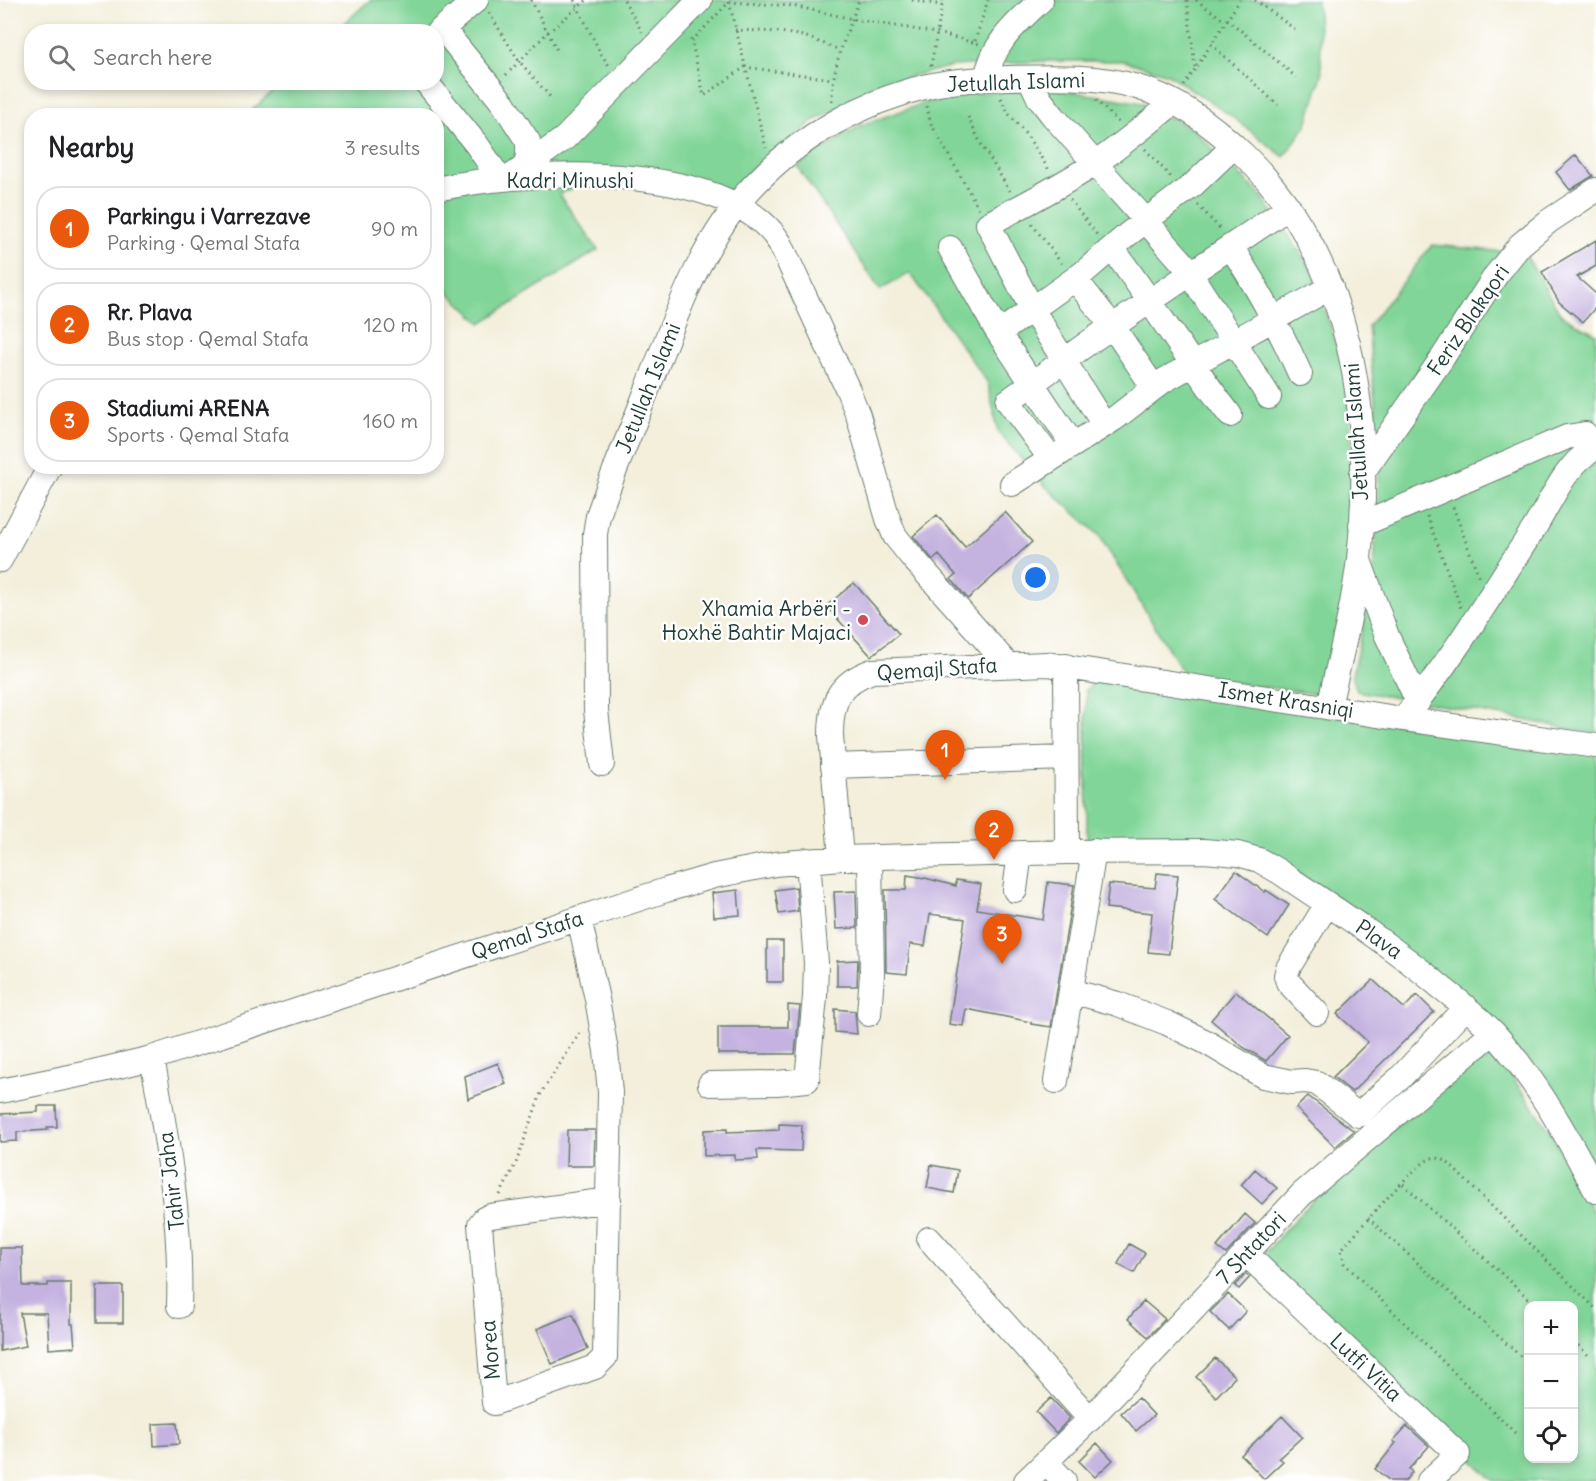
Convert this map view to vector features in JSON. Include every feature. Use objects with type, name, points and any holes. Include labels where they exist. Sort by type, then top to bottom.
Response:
[{"type":"street","points":[[986,79],[989,63],[985,46],[1007,34],[1041,0]]},
{"type":"street","points":[[444,28],[481,4]]},
{"type":"street","points":[[512,174],[565,138],[652,50],[686,6]]},
{"type":"street","points":[[444,36],[492,90],[528,141],[528,155],[512,174]]},
{"type":"street","points":[[1030,78],[1039,98],[1191,274],[1269,397]]},
{"type":"street","name":"Jetullah Islami","points":[[603,764],[596,710],[595,534],[598,516],[670,331],[704,255],[736,205],[771,168],[794,148],[832,124],[876,104],[929,86],[986,79],[1081,79],[1120,83],[1138,87],[1173,103],[1193,114],[1257,167],[1289,207],[1314,249],[1331,287],[1349,345],[1355,381],[1362,473],[1359,559],[1354,593],[1329,706]]},
{"type":"street","points":[[433,90],[477,144],[512,174]]},
{"type":"street","points":[[1104,425],[1032,309],[988,224],[1047,193],[1095,164],[1173,103]]},
{"type":"street","points":[[999,333],[1075,279],[1184,192],[1234,146]]},
{"type":"street","name":"Kadri Minushi","points":[[444,187],[512,174],[621,177],[684,187],[736,205],[755,215],[771,230],[780,243],[848,390],[858,415],[895,536],[1007,664]]},
{"type":"street","name":"Feriz Blakqori","points":[[1362,473],[1441,360],[1496,275],[1520,245],[1549,221],[1596,190]]},
{"type":"street","points":[[1051,459],[1008,401],[1289,207]]},
{"type":"street","points":[[950,248],[999,333],[1073,445]]},
{"type":"street","points":[[1112,248],[1151,301],[1191,365],[1230,415]]},
{"type":"street","points":[[1231,248],[1275,319],[1300,374]]},
{"type":"street","points":[[1075,279],[1113,327],[1154,388]]},
{"type":"street","points":[[1012,484],[1104,425],[1154,388],[1191,365],[1331,287]]},
{"type":"street","points":[[1361,525],[1567,437],[1584,434],[1591,443],[1588,453],[1563,480],[1488,601],[1410,710]]},
{"type":"street","points":[[0,560],[46,474]]},
{"type":"street","points":[[1359,559],[1387,636],[1410,710]]},
{"type":"street","name":"Qemajl Stafa","points":[[841,858],[831,727],[834,704],[840,692],[849,682],[872,671],[885,670],[1007,664],[1066,666]]},
{"type":"street","points":[[1066,666],[1067,852]]},
{"type":"street","name":"Ismet Krasniqi","points":[[1066,666],[1329,706],[1410,710],[1596,746]]},
{"type":"street","points":[[833,765],[1066,758]]},
{"type":"street","points":[[1056,1082],[1094,851]]},
{"type":"street","name":"Plava","points":[[1067,852],[1204,851],[1238,854],[1259,860],[1278,871],[1405,957],[1493,1032],[1515,1059],[1558,1121],[1596,1191]]},
{"type":"street","name":"Qemal Stafa","points":[[0,1091],[89,1074],[152,1058],[714,876],[765,865],[807,860],[1067,852]]},
{"type":"street","points":[[1016,890],[1020,853]]},
{"type":"street","points":[[870,858],[872,975],[870,1014]]},
{"type":"street","points":[[710,1084],[807,1080],[816,963],[807,860]]},
{"type":"street","points":[[1317,1013],[1286,976],[1288,968],[1327,904]]},
{"type":"street","name":"Morea","points":[[490,1216],[480,1224],[480,1231],[494,1403],[588,1370],[595,1367],[605,1357],[610,1092],[597,999],[579,918]]},
{"type":"street","points":[[1071,991],[1118,1004],[1167,1023],[1206,1042],[1263,1076],[1292,1082],[1317,1083],[1358,1115],[1372,1118],[1400,1078],[1466,1007]]},
{"type":"street","name":"7 Shtatori","points":[[1026,1481],[1090,1419],[1372,1118],[1493,1032]]},
{"type":"street","name":"Tahir Jaha","points":[[152,1058],[163,1120],[179,1248],[179,1306]]},
{"type":"street","points":[[490,1216],[609,1200]]},
{"type":"street","points":[[929,1239],[1090,1419]]},
{"type":"street","name":"Lutfi Vitia","points":[[1245,1253],[1458,1454],[1429,1481]]},
{"type":"street","points":[[1046,1462],[1064,1481]]},
{"type":"path","points":[[531,0],[557,50]]},
{"type":"path","points":[[574,0],[601,54],[621,81]]},
{"type":"path","points":[[492,90],[548,32],[587,0]]},
{"type":"path","points":[[624,0],[652,50]]},
{"type":"path","points":[[832,124],[832,79],[840,50],[859,0]]},
{"type":"path","points":[[912,0],[942,5]]},
{"type":"path","points":[[943,0],[929,86],[927,107],[930,122],[988,224]]},
{"type":"path","points":[[729,2],[793,6],[937,33],[985,46],[988,0]]},
{"type":"path","points":[[1187,0],[1195,69]]},
{"type":"path","points":[[1196,0],[1226,20],[1296,77]]},
{"type":"path","points":[[1173,103],[1240,0]]},
{"type":"path","points":[[1255,0],[1296,30]]},
{"type":"path","points":[[729,2],[771,168]]},
{"type":"path","points":[[692,41],[729,2]]},
{"type":"path","points":[[481,4],[519,61],[552,99]]},
{"type":"path","points":[[686,6],[704,96],[745,67],[832,79]]},
{"type":"path","points":[[735,30],[780,32],[804,36],[840,50]]},
{"type":"path","points":[[1211,44],[1278,105]]},
{"type":"path","points":[[1081,79],[1100,105],[1133,136],[1211,218],[1223,232],[1231,248]]},
{"type":"path","points":[[1447,489],[1488,601]]},
{"type":"path","points":[[1421,500],[1468,630]]},
{"type":"path","points":[[490,1216],[516,1163],[541,1094],[585,1026]]},
{"type":"path","points":[[1515,1433],[1344,1263],[1341,1250],[1368,1218],[1421,1166],[1432,1158],[1440,1158],[1446,1161],[1596,1309]]},
{"type":"path","points":[[1402,1184],[1533,1301]]},
{"type":"path","points":[[1368,1218],[1524,1359]]},
{"type":"path","points":[[1578,1345],[1590,1358]]},
{"type":"green space","points":[[370,0],[1317,0],[1322,75],[1307,124],[1284,157],[1230,115],[1168,74],[1124,61],[1045,61],[953,66],[888,82],[815,120],[729,191],[618,169],[559,194],[598,250],[481,323],[444,288],[444,108],[254,108],[274,90],[444,90],[444,24],[344,24]]},
{"type":"green space","points":[[1056,89],[1143,103],[1192,129],[1261,195],[1313,272],[1345,371],[1354,464],[1348,586],[1323,695],[1185,676],[1099,535],[1045,486],[998,432],[988,383],[910,273],[880,290],[797,166],[861,125],[951,94]]},
{"type":"green space","points":[[1432,245],[1507,252],[1527,257],[1561,315],[1596,334],[1596,734],[1357,691],[1352,675],[1365,617],[1375,555],[1379,468],[1368,326]]},
{"type":"green space","points":[[1094,681],[1596,751],[1596,1168],[1528,1060],[1273,859],[1087,844],[1086,690]]},
{"type":"green space","points":[[1489,1059],[1508,1071],[1552,1134],[1596,1218],[1596,1481],[1494,1481],[1263,1257],[1307,1207],[1384,1136],[1463,1071]]},
{"type":"building","points":[[1576,155],[1593,176],[1570,190],[1556,172]]},
{"type":"building","points":[[1596,240],[1596,266],[1577,277],[1596,294],[1596,307],[1583,322],[1559,302],[1542,272]]},
{"type":"building","points":[[1005,512],[1032,542],[968,599],[951,579],[956,575],[939,555],[933,560],[913,536],[937,515],[965,547]]},
{"type":"building","name":"Xhamia Arbëri - Hoxhë Bahtir Majaci","points":[[854,583],[899,634],[871,656],[826,606]]},
{"type":"building","points":[[1236,871],[1265,892],[1266,890],[1289,905],[1268,938],[1215,899]]},
{"type":"building","points":[[1157,873],[1178,875],[1169,954],[1148,952],[1152,913],[1106,908],[1109,884],[1155,888]]},
{"type":"building","points":[[907,875],[956,886],[956,880],[981,884],[977,909],[1043,920],[1048,882],[1074,885],[1051,1027],[966,1009],[963,1026],[949,1024],[965,919],[930,914],[925,946],[910,944],[907,974],[886,972],[885,890],[906,890]]},
{"type":"building","points":[[796,887],[798,911],[779,914],[775,890]]},
{"type":"building","points":[[738,890],[740,915],[714,917],[712,893]]},
{"type":"building","points":[[856,891],[857,928],[836,929],[834,892]]},
{"type":"building","points":[[767,941],[783,941],[783,982],[767,982]]},
{"type":"building","points":[[858,960],[857,986],[837,986],[837,961]]},
{"type":"building","points":[[1373,980],[1404,1008],[1417,995],[1434,1012],[1352,1092],[1333,1077],[1368,1042],[1337,1014]]},
{"type":"building","points":[[1236,991],[1288,1035],[1266,1061],[1243,1047],[1211,1020]]},
{"type":"building","points":[[788,1005],[800,1006],[795,1054],[718,1054],[718,1027],[788,1027]]},
{"type":"building","points":[[835,1009],[855,1011],[857,1034],[835,1032]]},
{"type":"building","points":[[498,1063],[506,1084],[468,1099],[465,1076]]},
{"type":"building","points":[[1308,1096],[1354,1131],[1335,1147],[1296,1108]]},
{"type":"building","points":[[38,1106],[56,1106],[57,1127],[47,1127],[48,1130],[17,1132],[17,1141],[0,1142],[0,1114],[38,1112]]},
{"type":"building","points":[[779,1124],[802,1125],[801,1151],[757,1150],[758,1159],[735,1160],[735,1155],[704,1156],[704,1130],[727,1129],[727,1132],[779,1130]]},
{"type":"building","points":[[567,1130],[595,1130],[594,1166],[566,1166]]},
{"type":"building","points":[[931,1165],[958,1170],[954,1193],[927,1188]]},
{"type":"building","points":[[1255,1169],[1277,1188],[1262,1204],[1241,1185]]},
{"type":"building","points":[[1245,1214],[1255,1223],[1226,1254],[1217,1247]]},
{"type":"building","points":[[1129,1244],[1145,1253],[1134,1273],[1118,1264]]},
{"type":"building","points":[[0,1248],[22,1248],[23,1286],[71,1283],[71,1324],[73,1324],[75,1347],[49,1349],[47,1313],[20,1313],[26,1346],[0,1351]]},
{"type":"building","points":[[1246,1274],[1250,1277],[1239,1289],[1235,1286]]},
{"type":"building","points":[[97,1286],[123,1286],[123,1323],[97,1323]]},
{"type":"building","points":[[1228,1294],[1246,1311],[1229,1330],[1210,1312]]},
{"type":"building","points":[[1144,1301],[1165,1319],[1148,1337],[1128,1319]]},
{"type":"building","points":[[573,1314],[588,1349],[552,1364],[537,1329]]},
{"type":"building","points":[[1215,1358],[1235,1377],[1216,1397],[1196,1377]]},
{"type":"building","points":[[1051,1398],[1070,1418],[1056,1433],[1036,1412]]},
{"type":"building","points":[[1138,1398],[1154,1415],[1136,1431],[1121,1413]]},
{"type":"building","points":[[1282,1416],[1302,1437],[1279,1458],[1283,1461],[1264,1479],[1241,1455]]},
{"type":"building","points":[[177,1423],[179,1444],[154,1446],[153,1424]]},
{"type":"building","points":[[1407,1426],[1429,1446],[1409,1469],[1412,1472],[1405,1481],[1390,1481],[1375,1469],[1396,1443],[1393,1441]]},
{"type":"building","points":[[1097,1443],[1113,1460],[1095,1477],[1079,1461]]},
{"type":"place","name":"Xhamia Arbëri - Hoxhë Bahtir Majaci","points":[[863,620]]},
{"type":"place","name":"Parkingu i Varrezave","points":[[945,780]]},
{"type":"place","name":"Rr. Plava","points":[[994,860]]},
{"type":"place","name":"Stadiumi ARENA","points":[[1002,964]]}]
